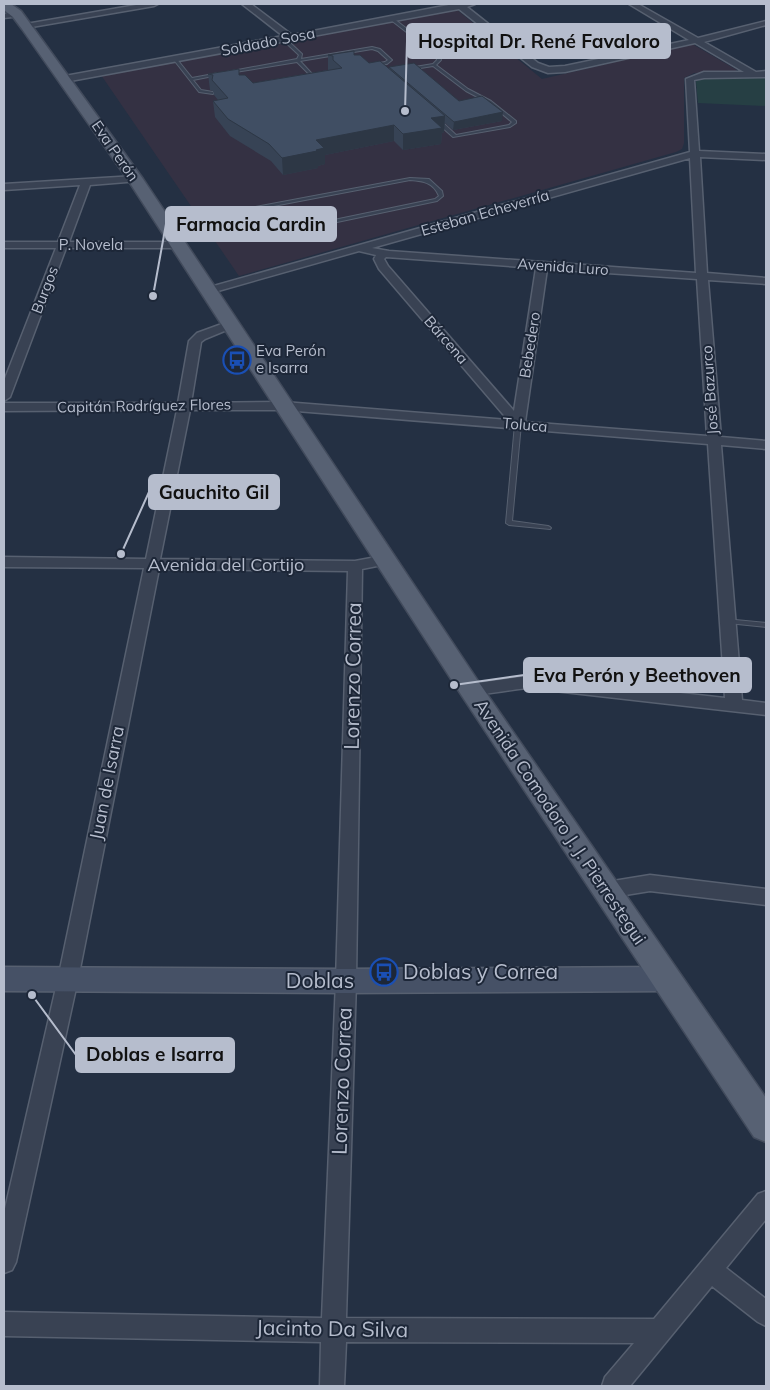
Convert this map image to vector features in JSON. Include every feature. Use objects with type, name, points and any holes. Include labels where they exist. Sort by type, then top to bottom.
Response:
[{"type":"main road","name":"Eva Perón","points":[[4,4],[26,26],[65,79],[135,180],[207,291]]},
{"type":"main road","name":"Avenida Comodoro J. J. Pierrestegui","points":[[207,291],[387,560],[471,690],[766,1126]]},
{"type":"street","points":[[26,26],[154,4]]},
{"type":"street","points":[[246,4],[288,38]]},
{"type":"street","name":"Soldado Sosa","points":[[65,79],[471,4]]},
{"type":"street","points":[[633,4],[754,74],[766,74]]},
{"type":"street","points":[[459,5],[535,65],[548,70],[564,69],[766,23]]},
{"type":"street","name":"José Bazurco","points":[[734,706],[713,440],[690,79],[695,76],[754,74]]},
{"type":"street","name":"Esteban Echeverría","points":[[207,291],[695,154],[707,153],[766,157]]},
{"type":"street","points":[[4,187],[135,180]]},
{"type":"street","name":"Burgos","points":[[4,397],[86,183]]},
{"type":"street","name":"P. Novela","points":[[4,245],[178,245]]},
{"type":"street","name":"Avenida Luro","points":[[361,248],[382,253],[766,281]]},
{"type":"street","name":"Bárcena","points":[[382,253],[379,259],[383,267],[518,424]]},
{"type":"street","name":"Bebedero","points":[[518,424],[542,266]]},
{"type":"street","name":"Juan de Isarra","points":[[4,1262],[68,979],[184,407],[195,341],[201,336],[230,325]]},
{"type":"street","name":"Capitán Rodríguez Flores","points":[[4,407],[184,407],[254,404],[284,406]]},
{"type":"street","name":"Toluca","points":[[284,406],[766,445]]},
{"type":"street","name":"Avenida del Cortijo","points":[[4,562],[356,566],[387,560]]},
{"type":"street","name":"Lorenzo Correa","points":[[332,1386],[332,1330],[346,981],[356,566]]},
{"type":"street","points":[[471,690],[528,682],[766,709]]},
{"type":"street","points":[[607,890],[650,883],[766,897]]},
{"type":"street","name":"Doblas","points":[[4,979],[346,981],[666,979]]},
{"type":"street","points":[[614,1386],[766,1202]]},
{"type":"street","points":[[710,1270],[766,1314]]},
{"type":"street","name":"Jacinto Da Silva","points":[[4,1324],[332,1330],[660,1331]]},
{"type":"lane","points":[[392,19],[438,55],[439,60],[434,65],[399,70]]},
{"type":"lane","points":[[288,38],[301,54],[298,60]]},
{"type":"lane","points":[[190,79],[298,60],[377,49],[390,60],[373,66],[377,69]]},
{"type":"lane","points":[[175,59],[200,91],[212,93]]},
{"type":"lane","points":[[298,60],[312,76]]},
{"type":"lane","points":[[433,117],[455,136],[510,126],[514,122],[490,102],[467,90],[434,65]]},
{"type":"lane","points":[[303,77],[322,74]]},
{"type":"lane","points":[[164,225],[415,178],[427,180],[440,192],[437,200],[280,233],[261,208]]},
{"type":"lane","points":[[518,424],[509,523],[548,528]]},
{"type":"lane","points":[[728,621],[766,625]]},
{"type":"shaded area","points":[[456,9],[542,79],[688,45],[694,45],[737,70],[733,72],[694,73],[684,78],[684,143],[682,149],[676,152],[239,276],[101,75]]},
{"type":"green space","points":[[710,77],[766,77],[766,106],[698,103],[696,81]]},
{"type":"building","points":[[354,51],[354,55],[360,55],[369,63],[380,61],[445,116],[431,118],[442,128],[403,134],[394,125],[316,140],[324,148],[282,158],[269,144],[228,119],[213,101],[228,98],[212,80],[213,75],[208,74],[239,69],[239,75],[245,75],[253,83],[342,68],[333,60],[333,56],[328,55]]},
{"type":"building","points":[[414,63],[459,101],[482,96],[503,112],[454,122],[389,67]]},
{"type":"place","name":"Hospital Dr. René Favaloro","points":[[405,111]]},
{"type":"place","name":"Farmacia Cardin","points":[[153,296]]},
{"type":"place","name":"Eva Perón e Isarra","points":[[237,360]]},
{"type":"place","name":"Gauchito Gil","points":[[121,554]]},
{"type":"place","name":"Eva Perón y Beethoven","points":[[454,685]]},
{"type":"place","name":"Doblas y Correa","points":[[384,972]]},
{"type":"place","name":"Doblas e Isarra","points":[[32,995]]}]
